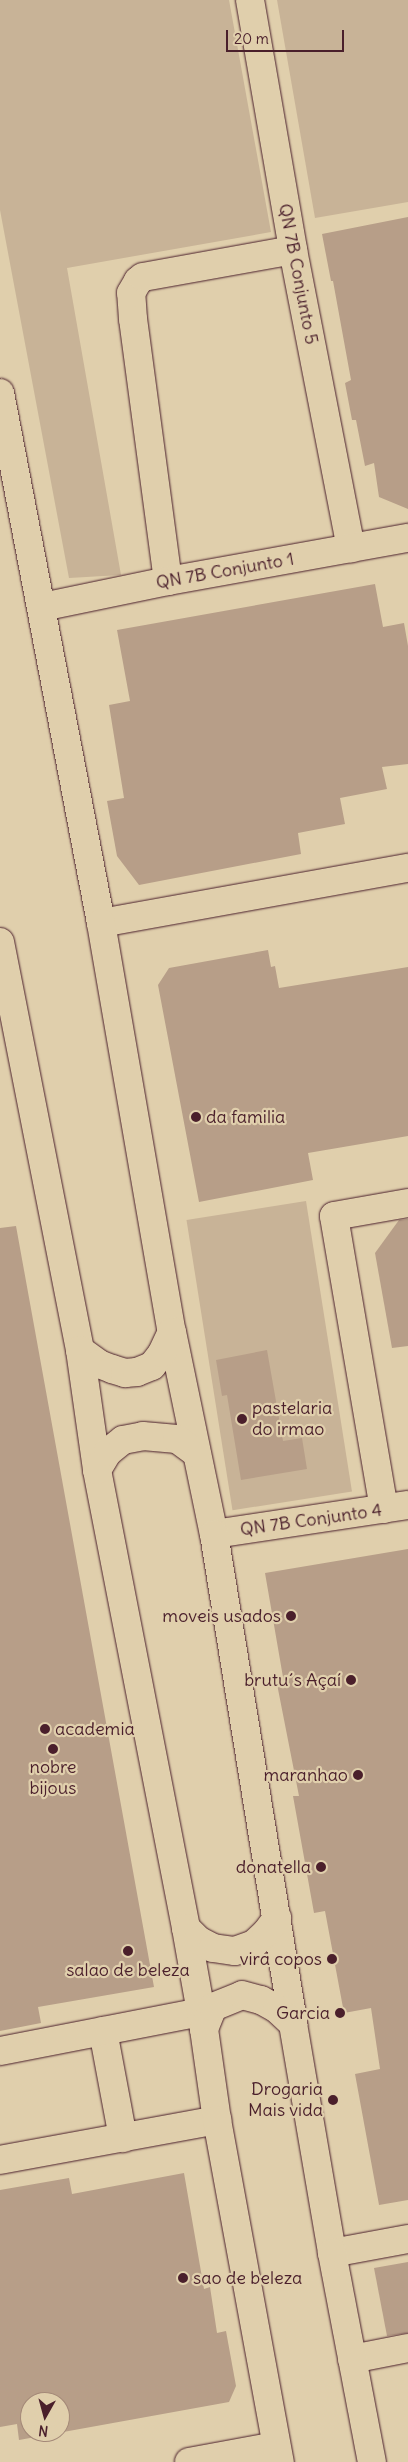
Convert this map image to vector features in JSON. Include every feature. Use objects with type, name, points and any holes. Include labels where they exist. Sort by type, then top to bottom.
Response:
[{"type":"main road","name":"QN 7B Conjunto 5","points":[[250,0],[293,250],[351,548]]},
{"type":"main road","points":[[168,581],[131,293],[138,281],[143,277],[293,250]]},
{"type":"main road","points":[[0,393],[101,923],[172,1332],[214,1534],[293,2024],[332,2253],[372,2462]]},
{"type":"main road","name":"QN 7B Conjunto 1","points":[[42,606],[168,581],[408,538]]},
{"type":"main road","points":[[101,923],[408,868]]},
{"type":"main road","points":[[0,942],[80,1350],[97,1470],[186,1928],[217,2120],[278,2454],[189,2462]]},
{"type":"main road","points":[[396,1507],[334,1216],[408,1203]]},
{"type":"main road","points":[[80,1350],[99,1364],[112,1370],[125,1373],[137,1372],[152,1366],[162,1353],[172,1332]]},
{"type":"main road","points":[[97,1470],[108,1452],[122,1440],[143,1436],[177,1439],[196,1453]]},
{"type":"main road","name":"QN 7B Conjunto 4","points":[[214,1534],[396,1507]]},
{"type":"main road","points":[[186,1928],[198,1940],[213,1948],[235,1951],[254,1944],[266,1934],[277,1918]]},
{"type":"main road","points":[[0,2051],[102,2032],[202,2020],[214,2007],[242,1996],[261,2000],[277,2009],[293,2024]]},
{"type":"main road","points":[[102,2032],[122,2138]]},
{"type":"main road","points":[[0,2160],[217,2120]]},
{"type":"main road","points":[[332,2253],[408,2239]]},
{"type":"main road","points":[[352,2359],[408,2348]]},
{"type":"shaded area","points":[[0,0],[229,0],[271,232],[67,268],[121,575],[69,578],[0,210]]},
{"type":"shaded area","points":[[277,0],[408,0],[408,202],[315,218]]},
{"type":"shaded area","points":[[306,1201],[352,1491],[232,1510],[186,1220]]},
{"type":"building","points":[[408,217],[408,509],[379,497],[374,463],[365,466],[356,420],[352,420],[345,383],[351,380],[333,281],[331,281],[322,234]]},
{"type":"building","points":[[375,584],[383,627],[404,623],[408,646],[408,764],[382,767],[387,789],[340,798],[345,824],[298,833],[301,854],[139,885],[117,856],[107,801],[124,798],[109,705],[130,701],[117,630]]},
{"type":"building","points":[[268,950],[271,967],[275,966],[279,988],[408,967],[408,1136],[308,1153],[313,1180],[199,1202],[158,985],[169,968]]},
{"type":"building","points":[[408,1219],[408,1346],[392,1348],[375,1253],[399,1220]]},
{"type":"building","points":[[16,1226],[154,1987],[38,2007],[41,2023],[0,2031],[0,1228]]},
{"type":"building","points":[[267,1350],[283,1441],[302,1438],[307,1469],[241,1480],[227,1395],[222,1396],[216,1360]]},
{"type":"building","points":[[408,1549],[408,2200],[379,2205],[355,2074],[380,2069],[371,2008],[344,2013],[325,1911],[314,1913],[293,1796],[299,1796],[277,1684],[284,1683],[265,1573]]},
{"type":"building","points":[[184,2173],[204,2289],[210,2287],[217,2333],[226,2331],[236,2386],[229,2402],[70,2431],[70,2392],[20,2392],[20,2440],[17,2424],[0,2427],[0,2190],[69,2178],[72,2194]]},
{"type":"building","points":[[408,2262],[408,2333],[387,2336],[374,2268]]},
{"type":"place","name":"da familia","points":[[196,1117]]},
{"type":"place","name":"pastelaria do irmao","points":[[242,1419]]},
{"type":"place","name":"moveis usados","points":[[291,1616]]},
{"type":"place","name":"brutu´s Açaí","points":[[351,1680]]},
{"type":"place","name":"academia","points":[[45,1729]]},
{"type":"place","name":"nobre bijous","points":[[53,1749]]},
{"type":"place","name":"maranhao","points":[[358,1775]]},
{"type":"place","name":"donatella","points":[[321,1867]]},
{"type":"place","name":"salao de beleza","points":[[128,1951]]},
{"type":"place","name":"vira copos","points":[[332,1959]]},
{"type":"place","name":"Garcia","points":[[340,2013]]},
{"type":"place","name":"Drogaria Mais vida","points":[[333,2100]]},
{"type":"place","name":"sao de beleza","points":[[183,2278]]}]
